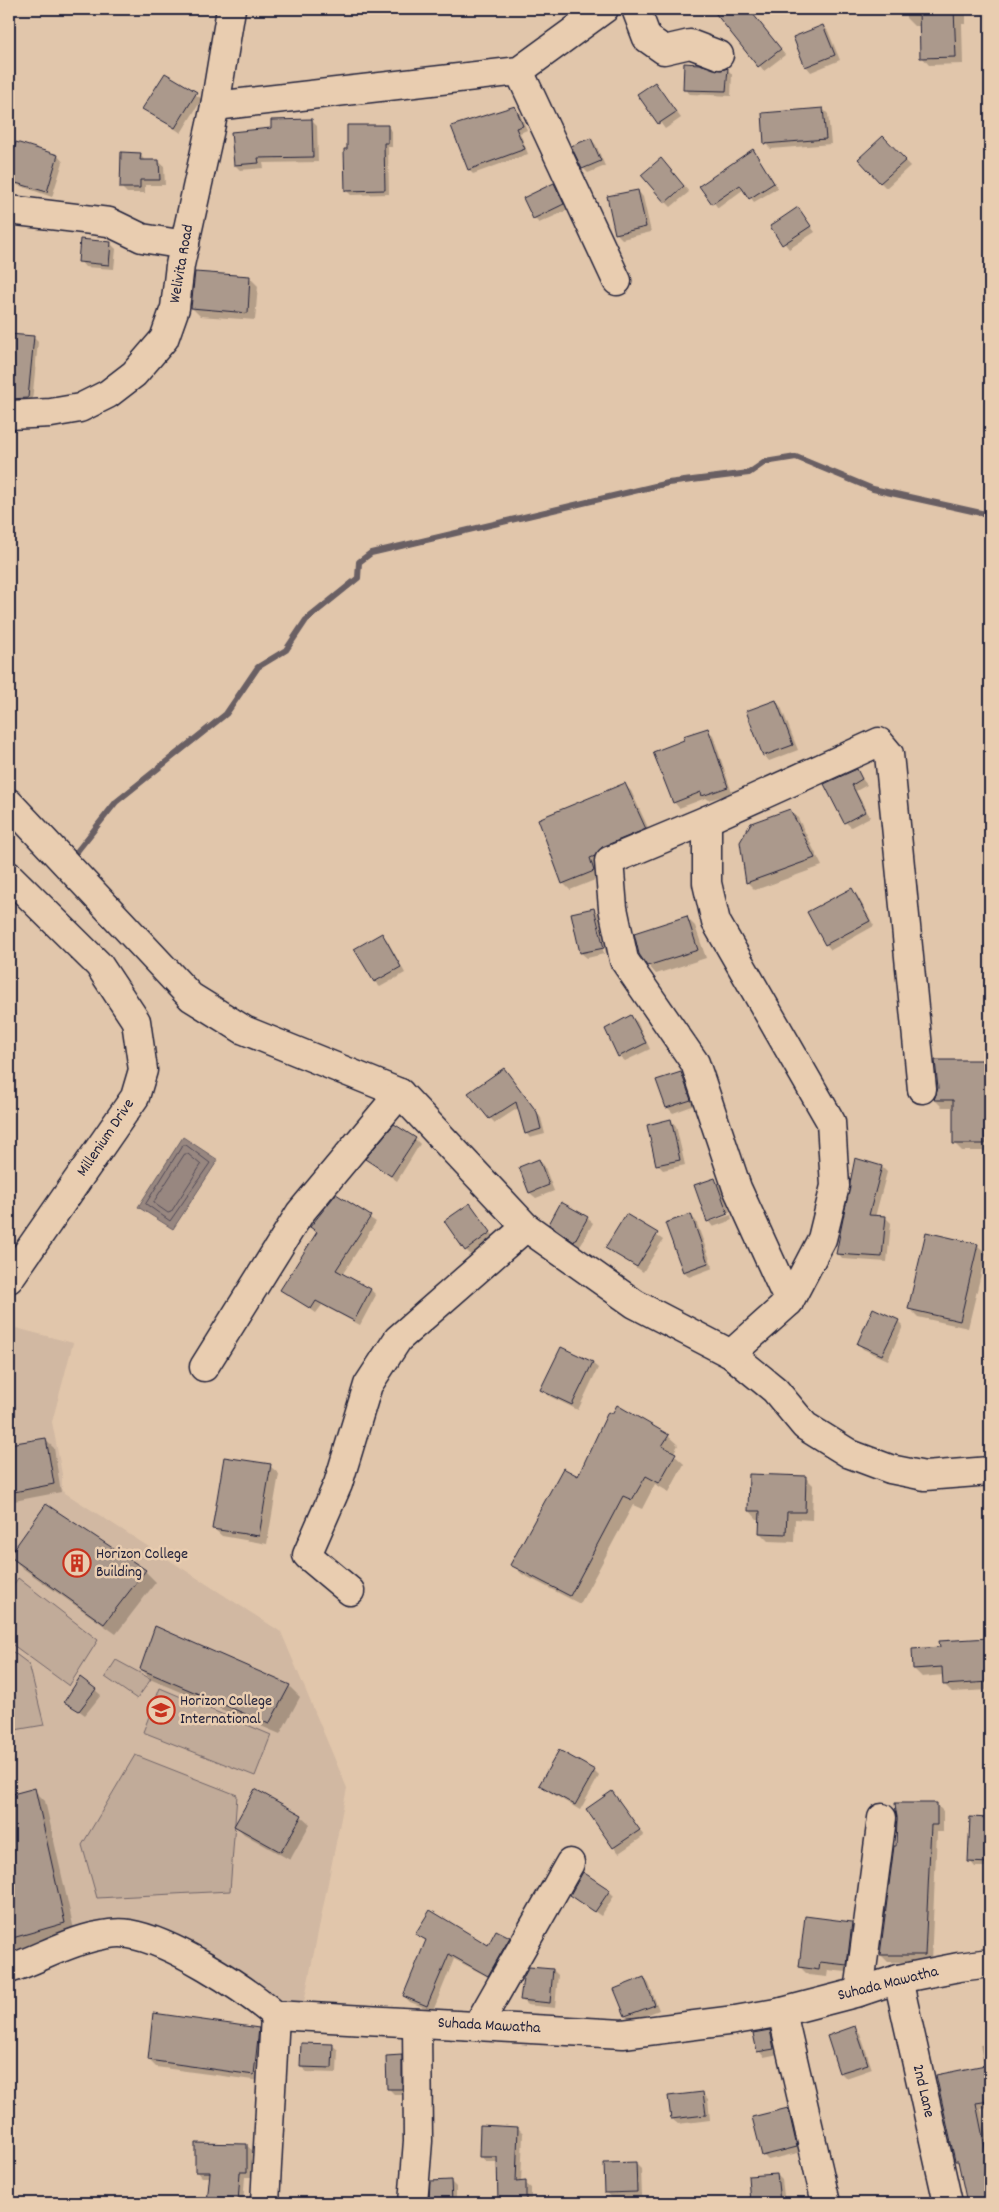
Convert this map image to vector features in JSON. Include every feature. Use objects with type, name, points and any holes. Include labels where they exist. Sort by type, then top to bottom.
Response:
[{"type":"street","name":"Welivita Road","points":[[9,415],[51,413],[80,408],[108,394],[134,374],[164,339],[175,308],[185,245],[216,106],[231,9]]},
{"type":"street","points":[[216,106],[519,71],[604,9]]},
{"type":"street","points":[[636,9],[647,38],[664,50],[690,44],[719,55]]},
{"type":"street","points":[[519,71],[617,281]]},
{"type":"street","points":[[9,210],[109,222],[142,238],[185,245]]},
{"type":"street","points":[[789,1302],[737,1188],[695,1063],[624,960],[613,908],[609,861],[707,820],[880,742],[889,754],[922,1089]]},
{"type":"street","points":[[9,803],[191,997],[244,1030],[400,1093],[526,1227],[635,1304],[731,1354],[775,1390],[805,1426],[850,1454],[890,1469],[925,1476],[990,1471]]},
{"type":"street","points":[[707,820],[707,882],[716,922],[831,1122],[835,1186],[822,1239],[789,1302],[731,1354]]},
{"type":"street","name":"Millenium Drive","points":[[9,876],[99,965],[136,1021],[143,1070],[135,1097],[9,1279]]},
{"type":"street","points":[[204,1367],[300,1213],[400,1093]]},
{"type":"street","points":[[350,1591],[307,1555],[338,1484],[368,1385],[398,1339],[526,1227]]},
{"type":"street","points":[[859,1992],[882,1818]]},
{"type":"street","points":[[478,2025],[570,1863]]},
{"type":"street","points":[[9,1969],[64,1946],[99,1935],[127,1933],[153,1940],[209,1969],[256,1998],[275,2015],[265,2203]]},
{"type":"street","name":"Suhada Mawatha","points":[[275,2015],[623,2034],[782,2012],[859,1992],[898,1979],[990,1963]]},
{"type":"street","name":"2nd Lane","points":[[898,1979],[948,2203]]},
{"type":"street","points":[[782,2012],[826,2203]]},
{"type":"street","points":[[413,2203],[418,2141],[417,2023]]},
{"type":"shaded area","name":"Horizon College International","points":[[16,1328],[73,1343],[52,1422],[62,1474],[62,1491],[281,1632],[347,1788],[304,2002],[277,2002],[141,1928],[9,1959],[9,1344]]},
{"type":"shaded area","points":[[18,1578],[98,1640],[69,1686],[9,1642],[9,1592]]},
{"type":"shaded area","points":[[9,1649],[29,1664],[44,1725],[9,1731]]},
{"type":"shaded area","points":[[116,1660],[151,1679],[137,1699],[105,1677]]},
{"type":"shaded area","points":[[160,1688],[271,1735],[255,1776],[143,1732]]},
{"type":"shaded area","points":[[135,1755],[237,1795],[230,1891],[97,1898],[82,1845]]},
{"type":"water","points":[[183,1137],[218,1160],[173,1229],[138,1207]]},
{"type":"building","points":[[712,9],[749,9],[781,49],[758,67]]},
{"type":"building","points":[[919,9],[954,9],[956,57],[920,58]]},
{"type":"building","points":[[823,25],[835,55],[805,67],[793,37]]},
{"type":"building","points":[[684,63],[699,64],[721,70],[728,68],[726,91],[683,90]]},
{"type":"building","points":[[165,73],[197,92],[175,128],[142,109]]},
{"type":"building","points":[[655,82],[676,112],[658,124],[637,94]]},
{"type":"building","points":[[515,106],[523,126],[516,128],[525,149],[468,170],[451,126]]},
{"type":"building","points":[[823,108],[826,139],[764,144],[762,113]]},
{"type":"building","points":[[312,119],[313,157],[258,158],[259,163],[234,165],[231,132],[271,128],[271,120]]},
{"type":"building","points":[[347,125],[388,125],[388,143],[384,143],[385,190],[345,191],[344,149],[347,149]]},
{"type":"building","points":[[883,136],[906,160],[880,183],[858,159]]},
{"type":"building","points":[[591,138],[601,161],[582,169],[571,146]]},
{"type":"building","points":[[16,142],[58,155],[47,192],[9,181],[9,166]]},
{"type":"building","points":[[753,149],[774,183],[749,199],[740,185],[712,204],[699,186]]},
{"type":"building","points":[[121,152],[141,153],[140,160],[159,160],[160,180],[140,180],[140,188],[120,188]]},
{"type":"building","points":[[661,158],[684,186],[665,203],[641,175]]},
{"type":"building","points":[[554,183],[564,204],[533,219],[523,198]]},
{"type":"building","points":[[638,190],[646,227],[615,234],[607,196]]},
{"type":"building","points":[[798,207],[811,226],[782,245],[770,226]]},
{"type":"building","points":[[80,239],[111,242],[109,265],[78,262]]},
{"type":"building","points":[[195,272],[250,276],[248,313],[191,308]]},
{"type":"building","points":[[9,334],[34,336],[28,398],[9,399]]},
{"type":"building","points":[[776,700],[793,745],[763,756],[746,711]]},
{"type":"building","points":[[708,728],[728,787],[702,796],[701,792],[673,803],[653,752],[684,740],[683,736]]},
{"type":"building","points":[[857,769],[862,779],[852,785],[865,812],[844,823],[824,784]]},
{"type":"building","points":[[625,783],[646,829],[602,847],[595,856],[590,858],[594,871],[562,884],[538,819]]},
{"type":"building","points":[[790,809],[815,858],[746,883],[740,842],[751,823]]},
{"type":"building","points":[[852,888],[870,921],[825,945],[807,912]]},
{"type":"building","points":[[594,908],[604,948],[580,953],[571,913]]},
{"type":"building","points":[[687,916],[698,950],[647,966],[639,954],[634,933]]},
{"type":"building","points":[[382,933],[401,967],[374,982],[354,949]]},
{"type":"building","points":[[631,1015],[646,1043],[618,1057],[605,1029]]},
{"type":"building","points":[[935,1060],[986,1060],[985,1144],[953,1144],[953,1100],[934,1100],[938,1088]]},
{"type":"building","points":[[504,1068],[537,1112],[541,1129],[525,1134],[516,1102],[489,1119],[468,1093]]},
{"type":"building","points":[[681,1072],[691,1100],[666,1108],[656,1080]]},
{"type":"building","points":[[671,1119],[680,1160],[656,1165],[647,1125]]},
{"type":"building","points":[[394,1124],[416,1138],[391,1176],[365,1159]]},
{"type":"building","points":[[855,1158],[882,1166],[869,1215],[886,1216],[882,1257],[836,1254]]},
{"type":"building","points":[[539,1159],[549,1185],[529,1193],[519,1167]]},
{"type":"building","points":[[715,1178],[728,1214],[707,1222],[694,1185]]},
{"type":"building","points":[[336,1194],[371,1216],[336,1270],[371,1289],[354,1321],[316,1301],[311,1309],[280,1290],[317,1232],[310,1227]]},
{"type":"building","points":[[561,1202],[588,1217],[574,1242],[549,1224]]},
{"type":"building","points":[[470,1203],[491,1232],[465,1251],[444,1221]]},
{"type":"building","points":[[626,1214],[658,1233],[637,1267],[605,1248]]},
{"type":"building","points":[[691,1214],[708,1263],[683,1272],[665,1223]]},
{"type":"building","points":[[926,1232],[978,1244],[960,1321],[908,1309]]},
{"type":"building","points":[[873,1308],[899,1320],[882,1355],[857,1344]]},
{"type":"building","points":[[561,1347],[593,1362],[572,1405],[540,1390]]},
{"type":"building","points":[[617,1405],[669,1435],[662,1446],[676,1453],[659,1483],[646,1476],[632,1500],[623,1496],[570,1596],[510,1565],[563,1468],[578,1476],[608,1412],[612,1414]]},
{"type":"building","points":[[46,1438],[54,1484],[9,1493],[9,1444]]},
{"type":"building","points":[[224,1457],[271,1464],[259,1536],[212,1529]]},
{"type":"building","points":[[749,1474],[806,1476],[805,1512],[787,1512],[786,1534],[759,1533],[760,1511],[748,1511]]},
{"type":"building","name":"Horizon College Building","points":[[46,1504],[146,1570],[104,1624],[9,1556]]},
{"type":"building","points":[[155,1626],[290,1685],[269,1724],[140,1669]]},
{"type":"building","points":[[989,1638],[990,1682],[943,1685],[942,1667],[913,1669],[912,1649],[940,1647],[939,1641]]},
{"type":"building","points":[[80,1677],[96,1689],[79,1711],[64,1702]]},
{"type":"building","points":[[559,1750],[595,1770],[575,1805],[539,1785]]},
{"type":"building","points":[[35,1788],[65,1923],[9,1939],[9,1795]]},
{"type":"building","points":[[255,1789],[302,1815],[281,1852],[234,1826]]},
{"type":"building","points":[[612,1791],[640,1830],[613,1848],[586,1809]]},
{"type":"building","points":[[895,1803],[937,1803],[937,1825],[931,1825],[925,1955],[880,1955],[894,1846],[896,1846],[897,1820]]},
{"type":"building","points":[[970,1817],[990,1818],[990,1863],[968,1862]]},
{"type":"building","points":[[583,1872],[610,1890],[595,1912],[570,1895]]},
{"type":"building","points":[[430,1910],[488,1945],[496,1930],[510,1937],[488,1976],[449,1954],[427,2006],[403,1996],[426,1940],[415,1934]]},
{"type":"building","points":[[805,1916],[852,1922],[847,1965],[820,1962],[819,1970],[799,1967]]},
{"type":"building","points":[[529,1967],[553,1969],[550,2003],[520,2000],[523,1978]]},
{"type":"building","points":[[644,1977],[655,2005],[625,2016],[614,1989]]},
{"type":"building","points":[[153,2013],[259,2028],[254,2075],[148,2060]]},
{"type":"building","points":[[855,2026],[868,2064],[839,2073],[827,2036]]},
{"type":"building","points":[[770,2030],[774,2049],[757,2052],[753,2033]]},
{"type":"building","points":[[301,2043],[333,2044],[332,2068],[300,2067]]},
{"type":"building","points":[[402,2055],[402,2089],[387,2089],[386,2056]]},
{"type":"building","points":[[990,2064],[990,2101],[976,2103],[990,2172],[990,2203],[967,2203],[958,2161],[955,2161],[936,2075]]},
{"type":"building","points":[[703,2092],[706,2115],[671,2119],[668,2096]]},
{"type":"building","points":[[788,2108],[797,2147],[762,2156],[752,2117]]},
{"type":"building","points":[[480,2125],[518,2127],[516,2182],[526,2181],[526,2203],[498,2203],[497,2157],[479,2157]]},
{"type":"building","points":[[195,2143],[247,2144],[247,2172],[240,2172],[238,2203],[207,2203],[210,2172],[195,2172]]},
{"type":"building","points":[[636,2162],[637,2192],[605,2193],[604,2163]]},
{"type":"building","points":[[777,2174],[780,2202],[750,2203],[748,2176]]},
{"type":"building","points":[[451,2180],[452,2203],[429,2203],[430,2181]]},
{"type":"waterway","points":[[75,854],[116,802],[226,714],[258,667],[286,650],[306,620],[358,578],[359,562],[371,553],[668,483],[749,473],[765,462],[796,457],[873,489],[990,515]]},
{"type":"place","name":"Horizon College Building","points":[[77,1563]]},
{"type":"place","name":"Horizon College International","points":[[161,1710]]}]
